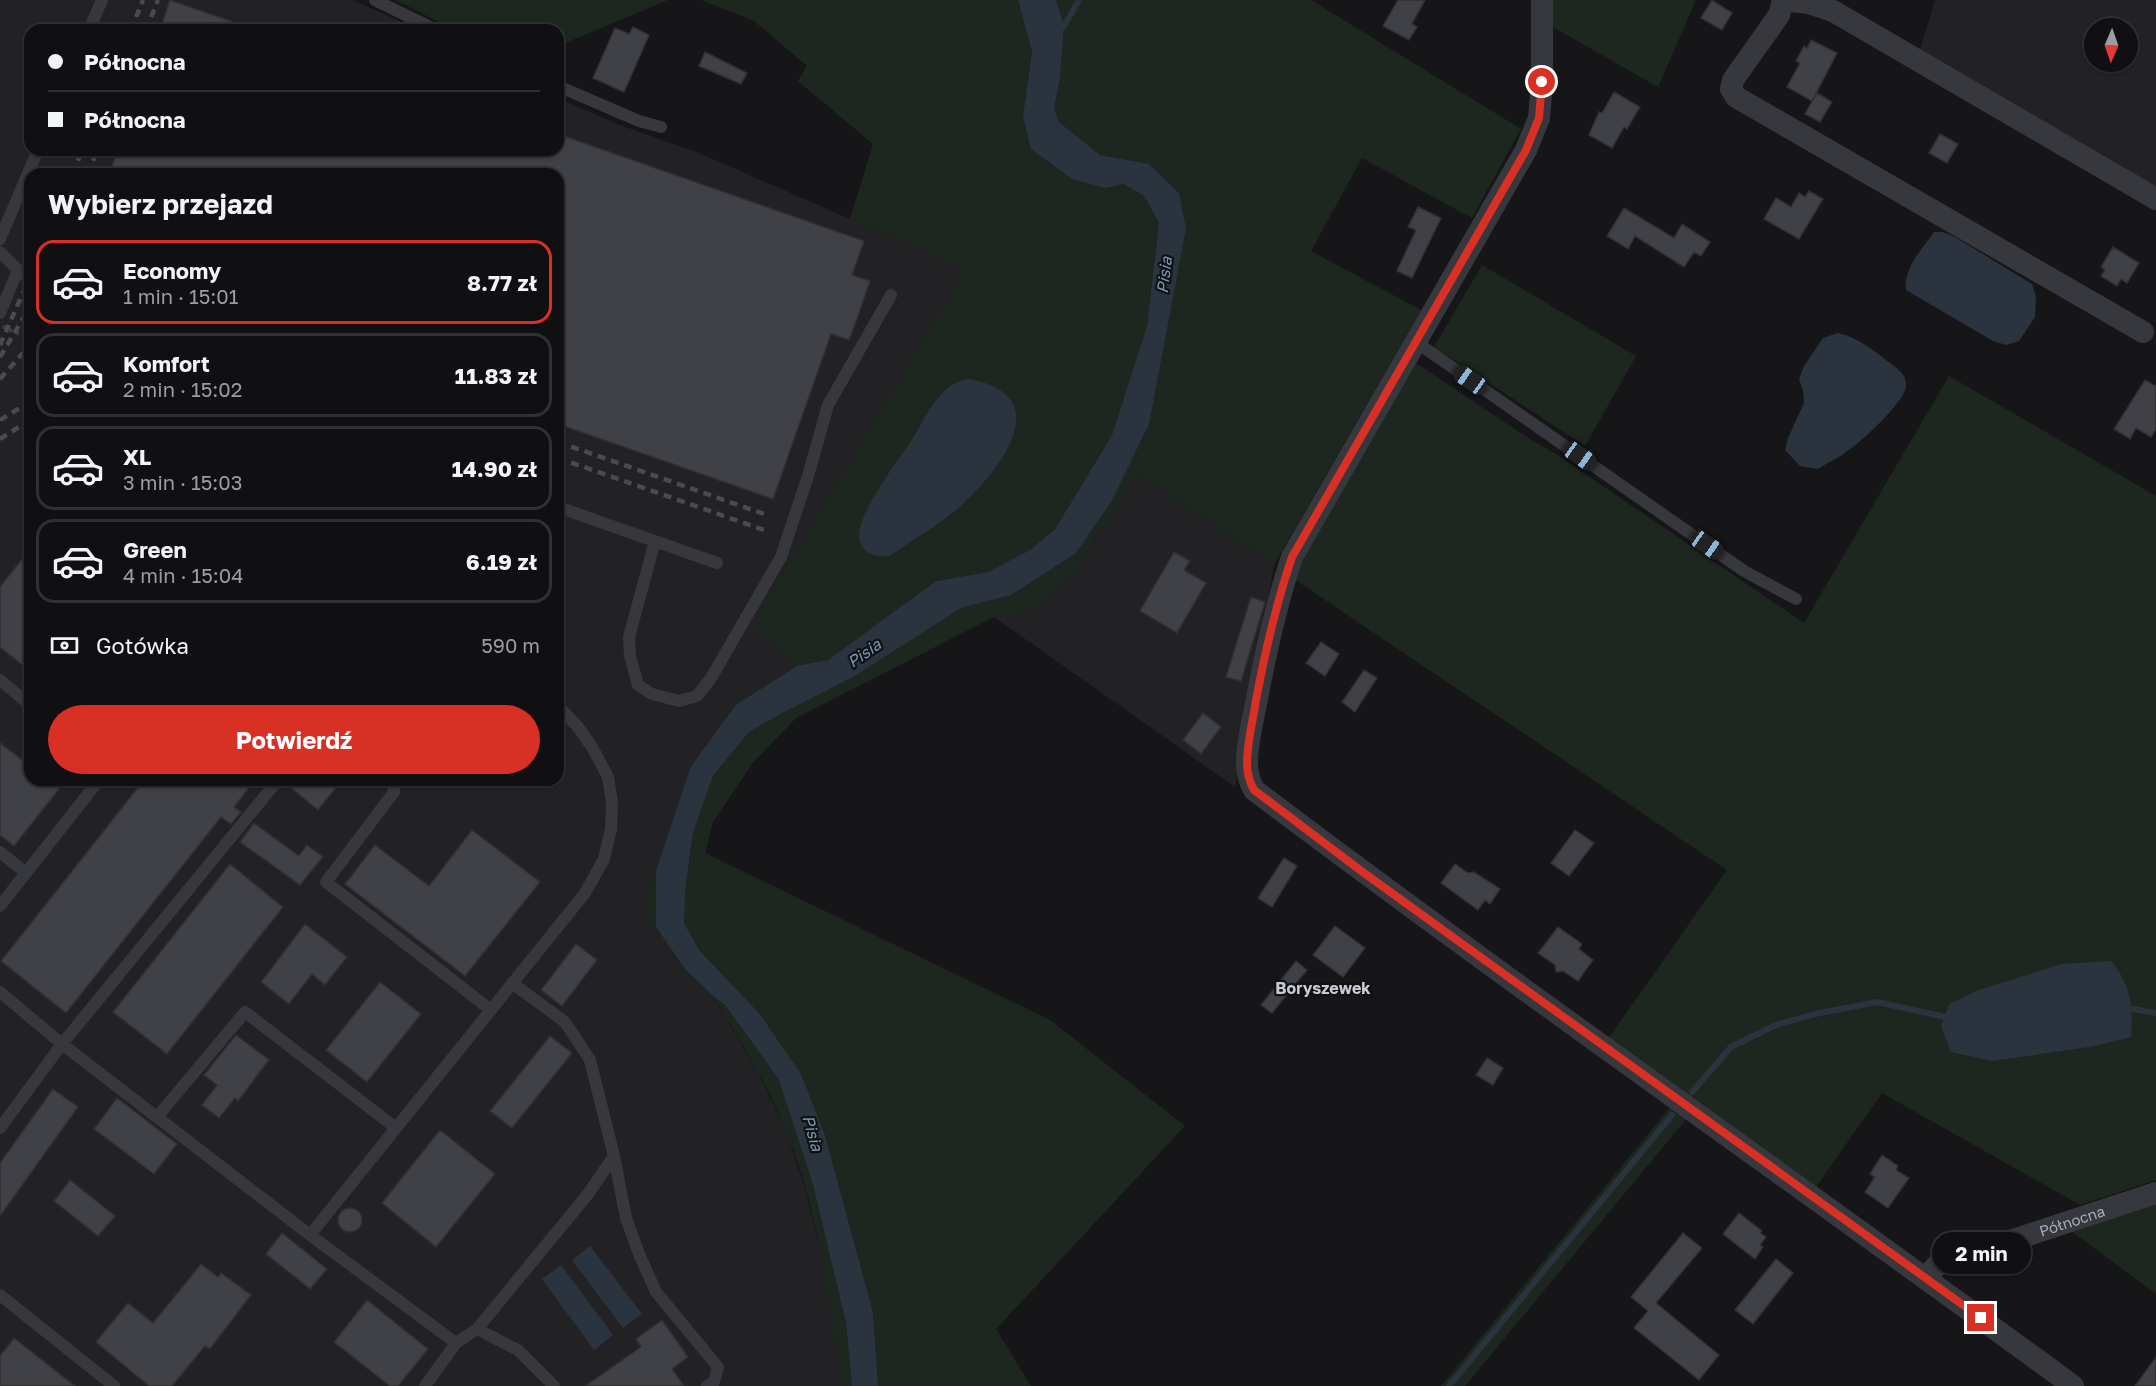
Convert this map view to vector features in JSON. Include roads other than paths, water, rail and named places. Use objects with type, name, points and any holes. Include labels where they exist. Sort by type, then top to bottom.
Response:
[{"type":"street","points":[[1542,0],[1542,82],[1539,118],[1526,150],[1292,557],[1268,645],[1248,747],[1246,765],[1248,780],[1254,790],[1374,880],[2073,1386]]},
{"type":"street","points":[[2143,332],[1736,97],[1731,89],[1733,81],[1779,15],[1783,0],[1809,3],[1833,11],[2156,199]]},
{"type":"street","name":"Północna","points":[[1926,1278],[1937,1265],[2156,1193]]},
{"type":"lane","points":[[92,24],[102,0]]},
{"type":"lane","points":[[375,0],[424,24]]},
{"type":"lane","points":[[564,89],[639,121],[661,127]]},
{"type":"lane","points":[[0,239],[24,183]]},
{"type":"lane","points":[[0,252],[24,275]]},
{"type":"lane","points":[[0,313],[18,270]]},
{"type":"lane","points":[[655,541],[629,637],[630,656],[638,685],[652,694],[679,701],[698,696],[770,579],[784,547],[808,476],[828,405],[891,295]]},
{"type":"lane","points":[[1416,342],[1744,571],[1796,599]]},
{"type":"lane","points":[[564,509],[717,563]]},
{"type":"lane","points":[[0,680],[24,700]]},
{"type":"lane","points":[[310,1235],[585,893],[604,859],[612,802],[608,777],[592,747],[564,713]]},
{"type":"lane","points":[[0,906],[94,786]]},
{"type":"lane","points":[[0,1128],[62,1044],[274,786]]},
{"type":"lane","points":[[394,786],[394,792],[326,882],[490,1010]]},
{"type":"lane","points":[[0,852],[26,873]]},
{"type":"lane","points":[[512,983],[565,1022],[590,1060],[614,1156],[626,1218],[656,1292],[718,1367],[714,1382],[707,1386]]},
{"type":"lane","points":[[0,992],[62,1044],[156,1117],[456,1343]]},
{"type":"lane","points":[[156,1117],[245,1012],[396,1128]]},
{"type":"lane","points":[[425,1386],[456,1343],[477,1329],[588,1194],[614,1156]]},
{"type":"lane","points":[[0,1295],[114,1386]]},
{"type":"lane","points":[[477,1329],[518,1350],[554,1386]]},
{"type":"water","name":"Pisia","points":[[1018,0],[1056,0],[1064,26],[1060,78],[1054,108],[1059,122],[1100,155],[1149,164],[1179,193],[1186,228],[1149,424],[1111,502],[1075,554],[1011,595],[961,608],[853,677],[749,732],[713,776],[693,833],[685,892],[684,923],[700,951],[760,1014],[801,1074],[825,1135],[873,1312],[878,1386],[852,1386],[846,1323],[813,1185],[779,1080],[725,1005],[686,970],[656,927],[656,871],[691,766],[736,705],[797,666],[828,660],[936,581],[988,572],[1030,550],[1055,529],[1112,435],[1147,326],[1159,223],[1144,196],[1124,184],[1105,188],[1072,179],[1031,149],[1023,116],[1032,52]]},
{"type":"water","points":[[1934,232],[1943,232],[1955,237],[2032,284],[2036,297],[2035,317],[2019,341],[2006,345],[1993,341],[1906,290],[1910,267]]},
{"type":"water","points":[[1838,333],[1851,337],[1875,351],[1896,367],[1905,380],[1905,391],[1882,421],[1843,454],[1818,469],[1800,466],[1785,450],[1804,403],[1799,379],[1804,366],[1823,338]]},
{"type":"water","points":[[969,379],[997,388],[1012,402],[1016,419],[1012,438],[1002,458],[972,495],[932,528],[891,555],[877,556],[866,551],[860,542],[860,529],[874,496],[938,398],[952,385]]},
{"type":"water","points":[[2111,961],[2123,979],[2130,997],[2131,1037],[2095,1046],[1992,1061],[1951,1052],[1941,1027],[1949,1004],[1979,990],[2062,964]]},
{"type":"water","points":[[590,1246],[642,1314],[623,1328],[572,1260]]},
{"type":"water","points":[[561,1265],[613,1335],[594,1350],[542,1279]]},
{"type":"waterway","points":[[1056,27],[1064,26],[1079,0]]},
{"type":"waterway","points":[[1692,1092],[1731,1047],[1776,1025],[1815,1014],[1877,1002],[1945,1017]]},
{"type":"waterway","points":[[2133,1009],[2156,1013]]},
{"type":"waterway","points":[[1449,1386],[1672,1115]]},
{"type":"railway","points":[[133,24],[143,0]]},
{"type":"railway","points":[[148,24],[158,0]]},
{"type":"railway","points":[[75,168],[80,156]]},
{"type":"railway","points":[[90,168],[95,156]]},
{"type":"railway","points":[[0,345],[24,291]]},
{"type":"railway","points":[[0,357],[24,317]]},
{"type":"railway","points":[[0,379],[24,352]]},
{"type":"railway","points":[[0,420],[24,406]]},
{"type":"railway","points":[[0,439],[24,424]]},
{"type":"railway","points":[[564,444],[767,515]]},
{"type":"railway","points":[[564,460],[764,530]]},
{"type":"district","name":"Boryszewek","points":[[1323,988]]}]
